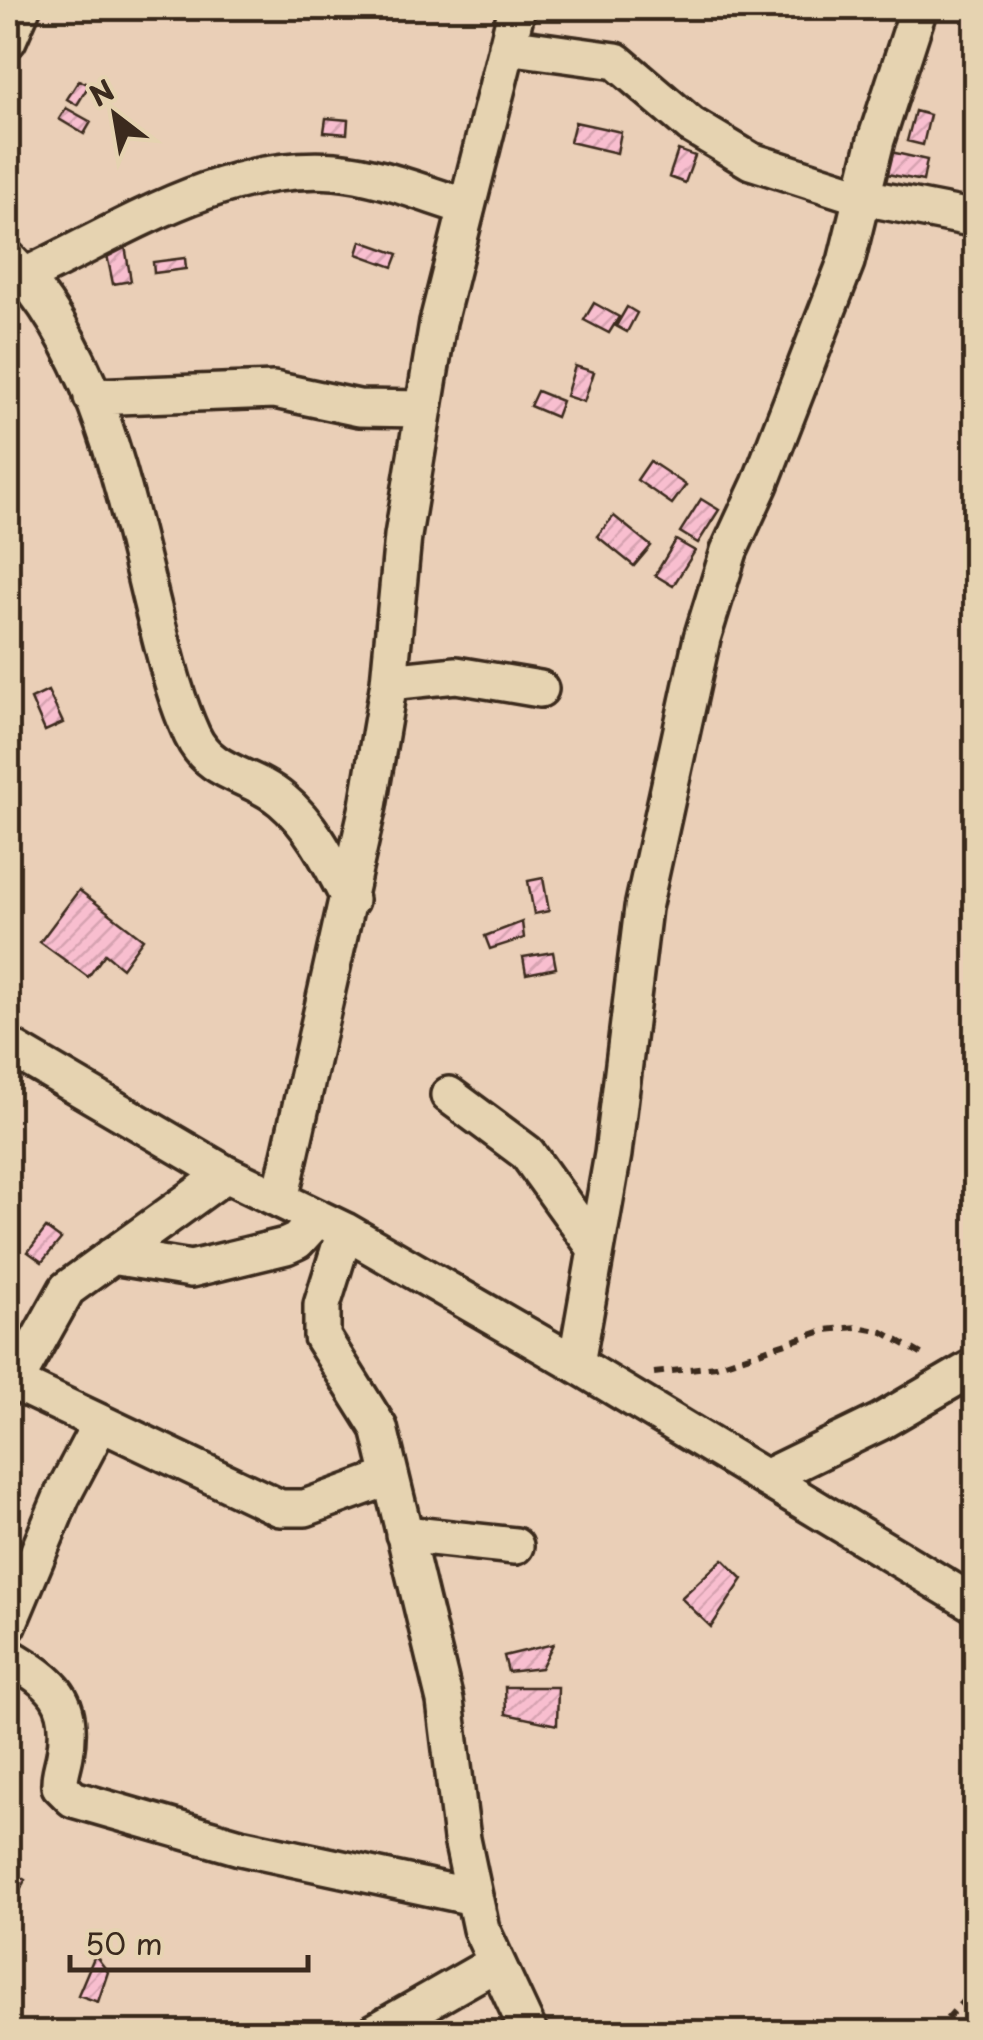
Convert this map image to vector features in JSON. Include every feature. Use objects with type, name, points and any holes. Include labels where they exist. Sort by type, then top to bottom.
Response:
[{"type":"street","points":[[8,40],[22,8]]},
{"type":"street","points":[[280,1200],[350,900],[388,682],[402,536],[438,322],[516,8]]},
{"type":"street","points":[[587,1371],[596,1249],[618,1117],[643,908],[702,638],[728,551],[823,328],[891,87],[919,8]]},
{"type":"street","points":[[507,46],[616,61],[727,150],[863,197],[976,219]]},
{"type":"street","points":[[350,900],[299,816],[279,796],[214,765],[193,737],[174,688],[132,522],[92,397],[53,312],[13,273],[170,205],[227,183],[272,173],[335,171],[391,183],[467,208]]},
{"type":"street","points":[[92,397],[274,390],[359,408],[424,409]]},
{"type":"street","points":[[388,682],[456,675],[540,689]]},
{"type":"street","points":[[8,1046],[226,1174],[331,1224],[587,1371],[976,1605]]},
{"type":"street","points":[[448,1094],[527,1153],[596,1249]]},
{"type":"street","points":[[226,1174],[66,1289],[11,1380],[280,1508],[304,1508],[390,1476]]},
{"type":"street","points":[[112,1256],[192,1268],[286,1246],[331,1224]]},
{"type":"street","points":[[331,1224],[319,1323],[322,1337],[378,1428],[445,1701],[473,1898],[494,1964],[529,2032]]},
{"type":"street","points":[[764,1478],[880,1422],[974,1367]]},
{"type":"street","points":[[8,1625],[62,1496],[100,1424]]},
{"type":"street","points":[[404,1534],[515,1546]]},
{"type":"street","points":[[8,1656],[48,1683],[64,1703],[67,1722],[60,1786],[73,1799],[274,1855],[473,1898]]},
{"type":"street","points":[[375,2032],[494,1964]]},
{"type":"path","points":[[587,1371],[716,1366],[826,1330],[856,1327],[883,1332],[914,1352],[944,1364],[974,1367]]},
{"type":"path","points":[[936,2032],[976,1987]]},
{"type":"building","points":[[79,80],[89,85],[77,105],[67,99]]},
{"type":"building","points":[[66,108],[91,122],[84,134],[59,119]]},
{"type":"building","points":[[915,111],[930,115],[923,145],[907,141]]},
{"type":"building","points":[[326,118],[348,120],[347,134],[324,132]]},
{"type":"building","points":[[575,122],[621,132],[617,153],[570,142]]},
{"type":"building","points":[[678,150],[695,156],[685,183],[669,177]]},
{"type":"building","points":[[891,152],[927,160],[923,181],[887,174]]},
{"type":"building","points":[[361,241],[398,254],[393,267],[357,254]]},
{"type":"building","points":[[125,246],[131,281],[113,284],[106,250]]},
{"type":"building","points":[[185,258],[186,269],[154,273],[153,262]]},
{"type":"building","points":[[594,303],[619,317],[609,333],[584,320]]},
{"type":"building","points":[[627,307],[637,313],[627,332],[616,326]]},
{"type":"building","points":[[575,366],[594,372],[584,402],[566,396]]},
{"type":"building","points":[[537,391],[562,401],[556,417],[530,406]]},
{"type":"building","points":[[650,461],[686,485],[672,504],[637,480]]},
{"type":"building","points":[[701,499],[719,510],[698,543],[680,532]]},
{"type":"building","points":[[614,516],[651,546],[634,566],[597,536]]},
{"type":"building","points":[[676,540],[695,551],[673,586],[655,575]]},
{"type":"building","points":[[48,691],[63,723],[45,731],[31,699]]},
{"type":"building","points":[[543,878],[549,911],[534,914],[528,881]]},
{"type":"building","points":[[79,890],[143,939],[122,968],[105,954],[88,977],[40,942]]},
{"type":"building","points":[[522,922],[524,938],[490,949],[485,936]]},
{"type":"building","points":[[553,952],[556,968],[526,974],[523,957]]},
{"type":"building","points":[[46,1228],[61,1239],[42,1262],[28,1252]]},
{"type":"building","points":[[723,1559],[743,1579],[711,1627],[681,1598]]},
{"type":"building","points":[[553,1644],[541,1668],[508,1672],[504,1656]]},
{"type":"building","points":[[505,1687],[558,1687],[557,1725],[506,1714]]},
{"type":"building","points":[[8,1870],[25,1880],[14,1901],[8,1897]]},
{"type":"building","points":[[95,1955],[108,1972],[98,2002],[78,1995]]}]
